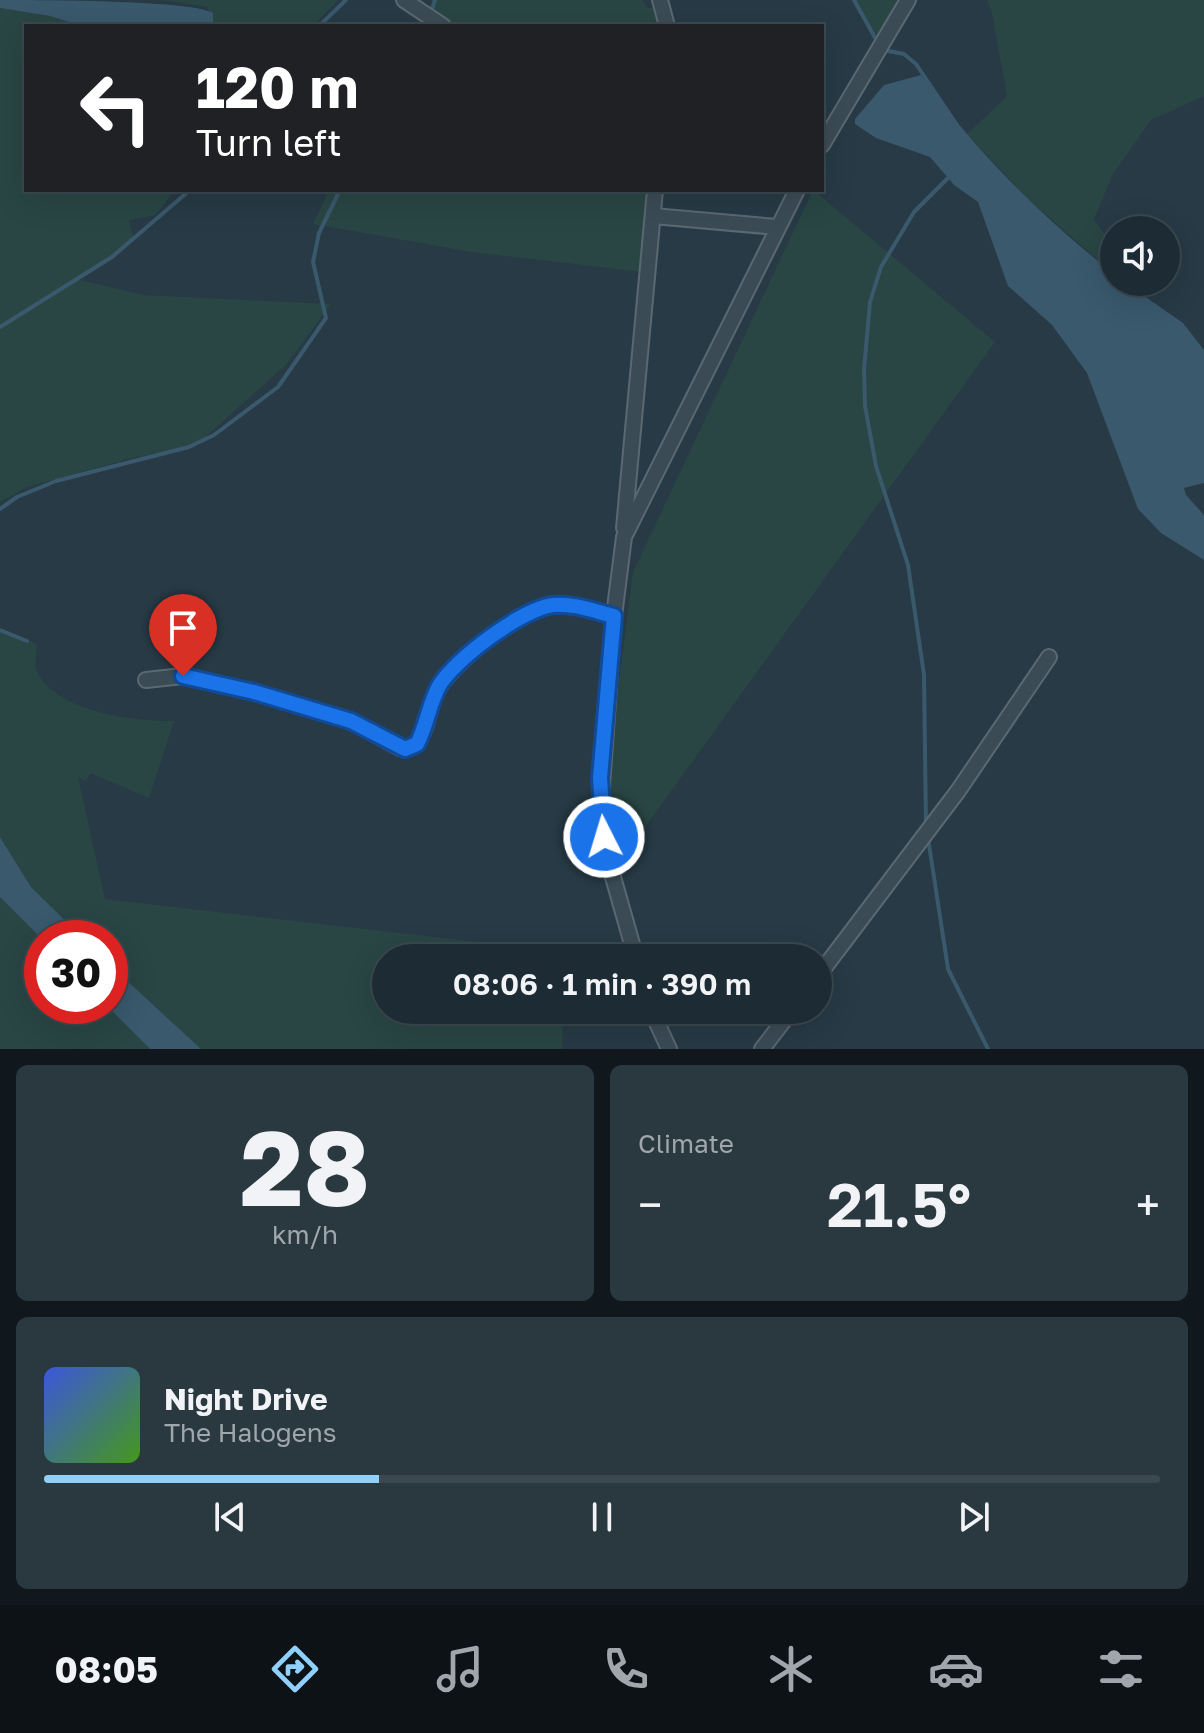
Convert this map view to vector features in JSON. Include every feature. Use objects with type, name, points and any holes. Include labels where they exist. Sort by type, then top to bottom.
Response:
[{"type":"street","points":[[404,0],[440,24]]},
{"type":"street","points":[[660,0],[666,24]]},
{"type":"street","points":[[824,142],[908,0]]},
{"type":"street","points":[[632,944],[611,870],[600,814],[614,616],[655,192]]},
{"type":"street","points":[[624,537],[796,192]]},
{"type":"street","points":[[653,216],[777,227]]},
{"type":"street","points":[[146,680],[183,676],[254,692],[351,721],[405,749],[417,744],[442,682],[476,650],[520,619],[536,610],[565,605],[614,616]]},
{"type":"street","points":[[832,958],[958,791],[1049,657]]},
{"type":"street","points":[[657,1024],[669,1049]]},
{"type":"street","points":[[762,1049],[781,1024]]},
{"type":"green space","points":[[164,0],[338,0],[315,24],[212,24],[207,7]]},
{"type":"green space","points":[[432,0],[642,0],[648,8],[670,6],[668,24],[418,24],[421,11],[428,13]]},
{"type":"green space","points":[[853,0],[907,0],[880,40]]},
{"type":"green space","points":[[987,0],[1204,0],[1204,96],[1151,120],[1113,174],[1094,219],[1100,228],[1100,262],[1028,199],[967,134],[1007,96]]},
{"type":"green space","points":[[0,8],[50,16],[76,24],[24,24],[24,192],[173,192],[156,215],[129,220],[134,241],[76,279],[143,295],[331,304],[286,365],[194,447],[136,457],[27,487],[0,502]]},
{"type":"green space","points":[[328,192],[651,192],[643,272],[472,252],[313,224]]},
{"type":"green space","points":[[812,192],[995,342],[625,855],[615,838],[606,782],[633,572]]},
{"type":"green space","points":[[0,629],[37,644],[35,668],[45,683],[76,704],[116,716],[174,721],[149,798],[90,773],[86,781],[78,777],[105,899],[495,944],[372,944],[372,1024],[563,1024],[562,1049],[201,1049],[128,982],[128,920],[65,920],[31,887],[0,837]]},
{"type":"green space","points":[[0,897],[24,921],[24,1024],[125,1024],[150,1049],[0,1049]]},
{"type":"water","points":[[0,0],[176,5],[213,13],[213,23],[76,24],[50,16],[0,8]]},
{"type":"water","points":[[921,75],[986,156],[1035,206],[1100,262],[1100,296],[1144,296],[1183,323],[1204,350],[1204,483],[1184,488],[1186,495],[1204,515],[1204,560],[1161,533],[1138,509],[1087,373],[1052,325],[1008,286],[978,202],[954,185],[930,157],[876,138],[855,124],[855,119],[884,85]]},
{"type":"water","points":[[0,837],[31,887],[65,920],[24,921],[0,897]]},
{"type":"water","points":[[128,982],[201,1049],[150,1049],[125,1024],[128,1024]]},
{"type":"waterway","points":[[321,24],[346,0]]},
{"type":"waterway","points":[[431,13],[435,0]]},
{"type":"waterway","points":[[854,0],[878,43]]},
{"type":"waterway","points":[[883,50],[904,54],[916,64],[957,125]]},
{"type":"waterway","points":[[926,825],[924,675],[908,565],[876,466],[865,406],[864,370],[870,302],[881,267],[914,212],[950,176]]},
{"type":"waterway","points":[[0,327],[112,257],[188,192]]},
{"type":"waterway","points":[[0,509],[17,497],[56,481],[189,447],[214,435],[278,387],[326,318],[313,262],[319,233],[339,192]]},
{"type":"waterway","points":[[0,630],[27,641]]},
{"type":"waterway","points":[[928,838],[948,969],[988,1049]]},
{"type":"route","points":[[183,676],[254,692],[351,721],[405,749],[417,744],[442,682],[476,650],[520,619],[551,605],[583,608],[614,616],[600,778],[600,814],[604,837]]}]
